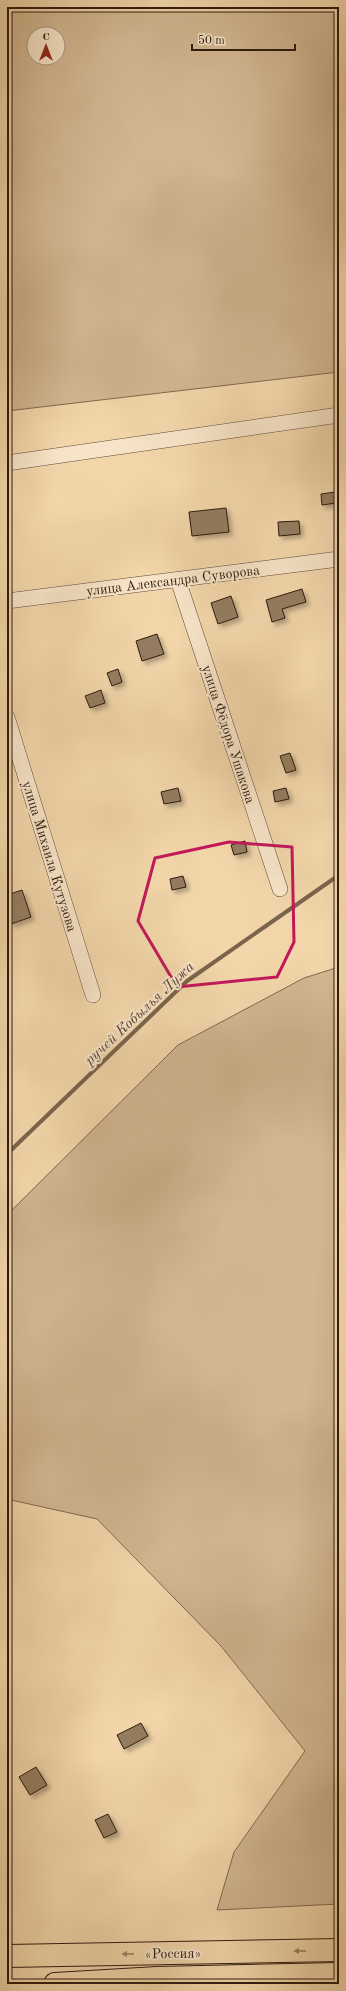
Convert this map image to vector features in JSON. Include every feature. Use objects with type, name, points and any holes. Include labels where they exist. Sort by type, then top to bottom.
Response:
[{"type":"highway","name":"«Россия»","points":[[9,1955],[339,1950]]},
{"type":"highway","name":"«Россия»","points":[[55,1984],[157,1978],[329,1974]]},
{"type":"highway","points":[[281,1984],[329,1974]]},
{"type":"street","points":[[7,463],[339,415]]},
{"type":"street","name":"улица Александра Суворова","points":[[7,600],[339,559]]},
{"type":"street","name":"улица Фёдора Ушакова","points":[[178,580],[280,889]]},
{"type":"street","name":"улица Михаила Кутузова","points":[[7,716],[93,995]]},
{"type":"highlighted area","points":[[229,842],[292,847],[294,942],[277,977],[177,987],[138,921],[155,858]]},
{"type":"shaded area","points":[[7,7],[339,7],[339,372],[7,411]]},
{"type":"shaded area","points":[[339,967],[339,1904],[217,1910],[234,1852],[305,1751],[221,1646],[97,1519],[11,1500],[7,1490],[7,1215],[178,1045],[304,978]]},
{"type":"building","points":[[335,492],[336,503],[322,505],[321,494]]},
{"type":"building","points":[[226,508],[229,532],[192,536],[189,512]]},
{"type":"building","points":[[299,521],[300,534],[279,536],[278,522]]},
{"type":"building","points":[[302,589],[306,602],[282,609],[285,618],[272,622],[266,600]]},
{"type":"building","points":[[231,596],[238,617],[218,624],[211,603]]},
{"type":"building","points":[[157,634],[164,654],[142,661],[136,641]]},
{"type":"building","points":[[118,669],[122,682],[112,686],[107,673]]},
{"type":"building","points":[[101,690],[105,703],[90,708],[85,696]]},
{"type":"building","points":[[290,753],[296,770],[286,773],[280,756]]},
{"type":"building","points":[[178,788],[181,801],[164,804],[161,792]]},
{"type":"building","points":[[286,788],[289,799],[275,802],[273,791]]},
{"type":"building","points":[[245,841],[247,852],[234,855],[231,845]]},
{"type":"building","points":[[183,876],[186,887],[172,890],[170,879]]},
{"type":"building","points":[[22,890],[31,917],[11,924],[7,911],[7,895]]},
{"type":"building","points":[[141,1723],[148,1736],[124,1749],[117,1735]]},
{"type":"building","points":[[36,1767],[47,1785],[30,1795],[19,1777]]},
{"type":"building","points":[[108,1814],[117,1832],[104,1838],[95,1820]]},
{"type":"waterway","name":"ручей Кобылья Лужа","points":[[7,1154],[187,981],[339,875]]}]
